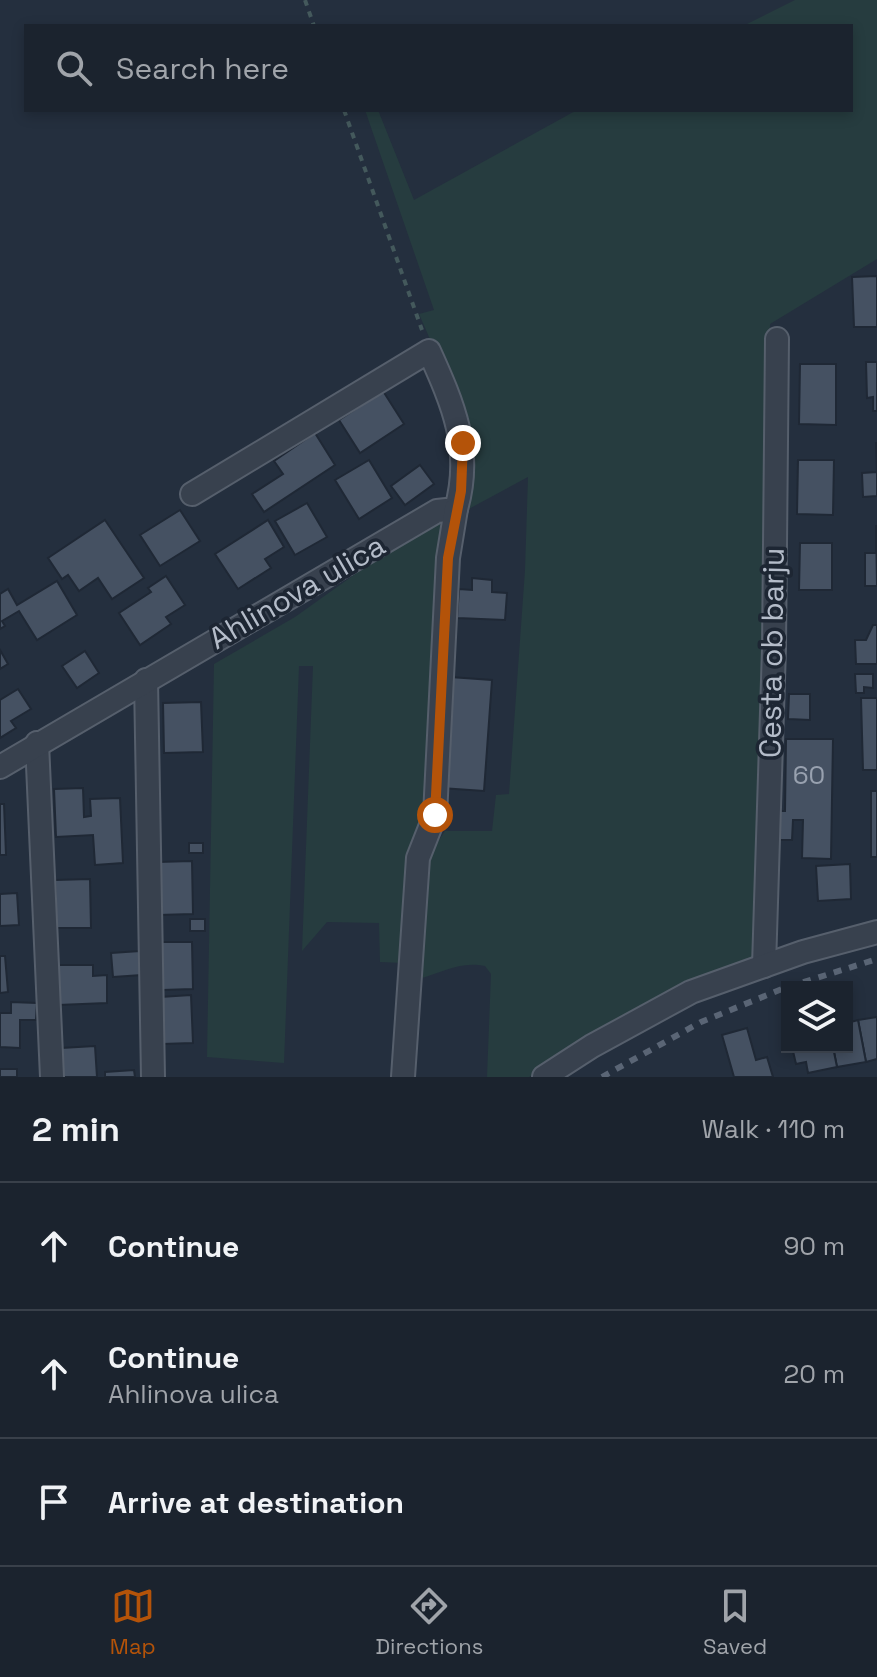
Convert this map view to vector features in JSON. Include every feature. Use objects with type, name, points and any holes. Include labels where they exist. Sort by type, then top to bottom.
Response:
[{"type":"street","name":"Cesta ob barju","points":[[764,966],[774,648],[777,339]]},
{"type":"street","points":[[192,494],[429,351],[451,399],[463,443],[461,491],[448,558],[435,815],[418,858],[403,1077]]},
{"type":"street","name":"Ahlinova ulica","points":[[0,767],[437,511],[456,509]]},
{"type":"street","points":[[146,680],[153,1077]]},
{"type":"street","points":[[37,743],[52,1077]]},
{"type":"street","points":[[544,1077],[592,1046],[691,992],[803,952],[877,932]]},
{"type":"path","points":[[305,0],[313,24]]},
{"type":"path","points":[[345,112],[429,351]]},
{"type":"green space","points":[[795,0],[877,0],[877,259],[770,324],[769,536],[753,959],[529,1077],[487,1077],[491,974],[485,966],[467,965],[418,979],[427,858],[445,831],[492,831],[496,795],[509,794],[525,570],[528,477],[465,511],[439,360],[419,314],[434,310],[366,112],[379,112],[414,200],[573,112],[853,112],[853,24],[747,24]]},
{"type":"green space","points":[[438,520],[445,524],[439,546],[422,835],[403,963],[380,962],[379,923],[327,922],[302,951],[313,666],[299,666],[284,1063],[207,1057],[214,664],[295,617],[417,530]]},
{"type":"building","points":[[877,276],[877,327],[854,327],[852,277]]},
{"type":"building","points":[[866,362],[877,362],[877,411],[873,411],[873,397],[867,398]]},
{"type":"building","points":[[800,364],[836,364],[836,425],[799,424]]},
{"type":"building","points":[[383,391],[404,424],[360,453],[339,420]]},
{"type":"building","points":[[315,433],[335,465],[264,512],[252,494],[283,474],[274,461]]},
{"type":"building","points":[[369,460],[392,498],[359,519],[335,480]]},
{"type":"building","points":[[798,460],[834,460],[833,515],[797,514]]},
{"type":"building","points":[[420,465],[434,484],[405,505],[391,486]]},
{"type":"building","points":[[877,472],[877,496],[863,497],[862,473]]},
{"type":"building","points":[[307,503],[327,537],[295,555],[275,521]]},
{"type":"building","points":[[180,510],[200,541],[160,566],[140,535]]},
{"type":"building","points":[[105,520],[144,578],[112,599],[98,578],[79,591],[68,575],[62,579],[48,558]]},
{"type":"building","points":[[268,520],[284,547],[265,559],[271,568],[238,589],[215,554]]},
{"type":"building","points":[[876,525],[877,586],[865,586],[865,553],[876,553]]},
{"type":"building","points":[[800,543],[832,543],[832,590],[799,590]]},
{"type":"building","points":[[166,576],[185,605],[166,617],[171,624],[140,645],[119,613],[151,592],[148,588]]},
{"type":"building","points":[[472,578],[492,580],[492,592],[507,593],[505,620],[457,618],[459,589],[472,590]]},
{"type":"building","points":[[57,581],[77,615],[37,640],[19,611],[2,621],[5,626],[0,629],[0,594],[8,589],[17,605]]},
{"type":"building","points":[[873,625],[877,625],[877,664],[856,664],[855,640],[866,640]]},
{"type":"building","points":[[0,650],[8,664],[0,669]]},
{"type":"building","points":[[85,651],[99,673],[77,688],[62,666]]},
{"type":"building","points":[[855,674],[873,674],[873,688],[864,687],[864,693],[856,693]]},
{"type":"building","points":[[450,677],[492,680],[484,791],[441,788]]},
{"type":"building","points":[[18,689],[31,709],[11,721],[16,728],[0,738],[0,700]]},
{"type":"building","points":[[789,694],[810,694],[810,720],[788,719]]},
{"type":"building","points":[[861,698],[877,698],[877,770],[863,770]]},
{"type":"building","points":[[201,702],[203,752],[164,753],[163,703]]},
{"type":"building","points":[[786,739],[833,739],[831,859],[802,858],[803,820],[793,820],[792,840],[775,840],[775,811],[785,811]]},
{"type":"building","points":[[83,788],[84,817],[91,816],[90,799],[120,798],[123,863],[95,865],[93,835],[56,837],[54,789]]},
{"type":"building","points":[[871,791],[877,791],[877,857],[871,857]]},
{"type":"building","points":[[0,804],[4,804],[6,855],[0,855]]},
{"type":"building","points":[[189,843],[203,843],[203,853],[189,853]]},
{"type":"building","points":[[192,861],[193,914],[158,915],[157,862]]},
{"type":"building","points":[[850,864],[851,899],[818,901],[816,866]]},
{"type":"building","points":[[90,879],[91,928],[56,928],[55,880]]},
{"type":"building","points":[[17,893],[19,925],[0,926],[0,894]]},
{"type":"building","points":[[190,919],[205,919],[205,931],[190,931]]},
{"type":"building","points":[[161,942],[192,942],[193,989],[162,990]]},
{"type":"building","points":[[140,951],[142,975],[113,977],[111,953]]},
{"type":"building","points":[[0,956],[5,956],[8,992],[0,993]]},
{"type":"building","points":[[57,965],[93,965],[93,976],[107,975],[107,1003],[58,1005]]},
{"type":"building","points":[[191,995],[193,1043],[162,1044],[160,997]]},
{"type":"building","points":[[11,1002],[37,1003],[36,1020],[20,1020],[20,1048],[0,1047],[0,1013],[11,1013]]},
{"type":"building","points":[[877,1017],[877,1059],[866,1062],[858,1020]]},
{"type":"building","points":[[858,1020],[866,1062],[837,1067],[834,1053],[853,1053],[853,1021]]},
{"type":"building","points":[[747,1028],[756,1060],[767,1057],[773,1077],[734,1077],[722,1035]]},
{"type":"building","points":[[95,1046],[97,1077],[63,1077],[61,1048]]},
{"type":"building","points":[[793,1053],[834,1053],[837,1067],[808,1073],[806,1062],[796,1064]]},
{"type":"building","points":[[0,1069],[17,1069],[17,1077],[0,1077]]},
{"type":"building","points":[[134,1070],[135,1077],[105,1077],[105,1072]]},
{"type":"railway","points":[[807,981],[877,959]]},
{"type":"railway","points":[[602,1077],[701,1022],[781,989]]},
{"type":"route","points":[[435,815],[448,558],[461,491],[463,443]]}]
